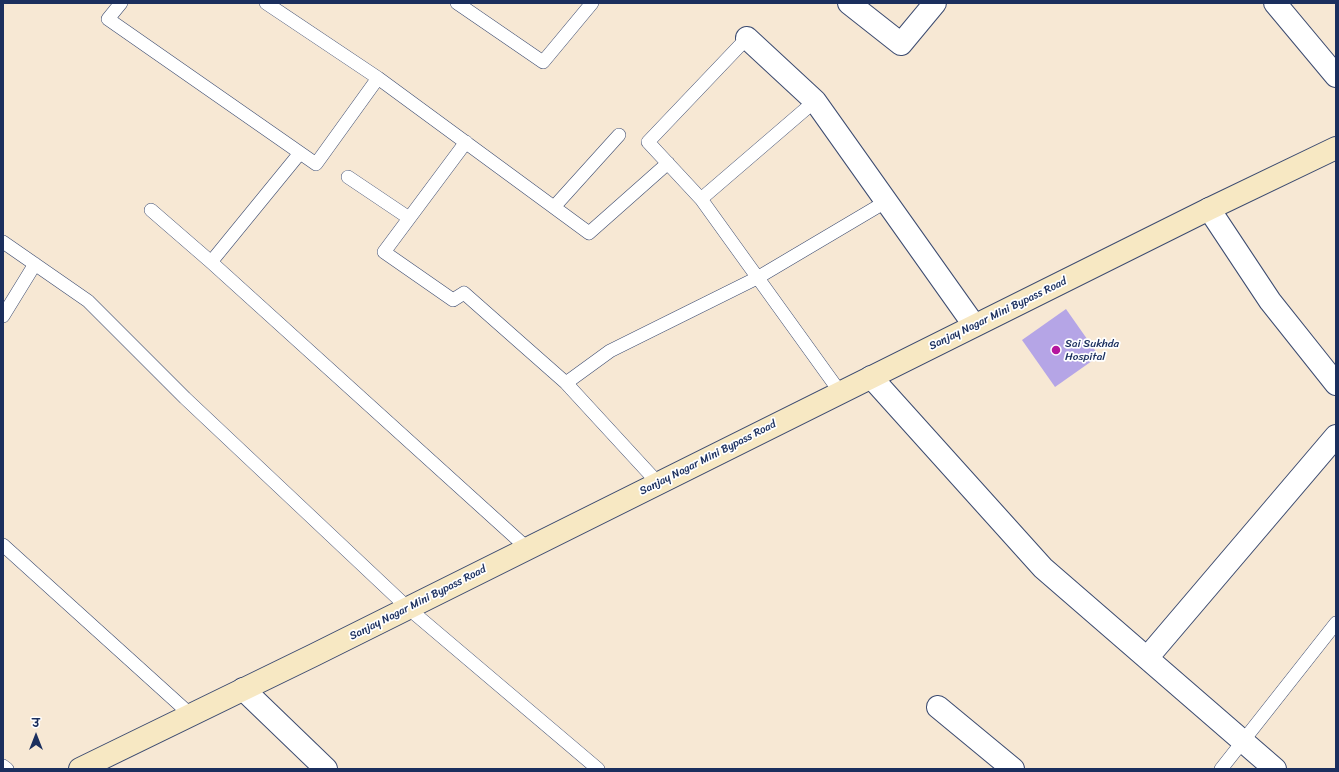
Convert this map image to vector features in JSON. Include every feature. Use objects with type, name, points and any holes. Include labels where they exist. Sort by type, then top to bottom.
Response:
[{"type":"street","points":[[849,3],[901,44],[935,3]]},
{"type":"street","points":[[1275,3],[1336,76]]},
{"type":"street","points":[[747,38],[815,101],[974,325]]},
{"type":"street","name":"Sanjay Nagar Mini Bypass Road","points":[[80,769],[243,690],[1208,209],[1336,148]]},
{"type":"street","points":[[1208,209],[1270,301],[1336,384]]},
{"type":"street","points":[[870,377],[1043,568],[1275,769]]},
{"type":"street","points":[[1147,658],[1336,436]]},
{"type":"street","points":[[243,690],[326,769]]},
{"type":"street","points":[[938,707],[1013,769]]},
{"type":"lane","points":[[121,3],[108,19],[316,164],[378,78]]},
{"type":"lane","points":[[266,3],[282,7],[589,234],[668,163]]},
{"type":"lane","points":[[457,3],[543,62],[592,3]]},
{"type":"lane","points":[[747,38],[648,142],[701,199],[840,392]]},
{"type":"lane","points":[[701,199],[815,101]]},
{"type":"lane","points":[[554,207],[619,135]]},
{"type":"lane","points":[[466,142],[384,252],[453,300],[464,293],[566,383],[658,483]]},
{"type":"lane","points":[[211,262],[300,153]]},
{"type":"lane","points":[[348,177],[409,218]]},
{"type":"lane","points":[[566,383],[610,351],[757,278],[887,201]]},
{"type":"lane","points":[[151,210],[211,262],[527,548]]},
{"type":"lane","points":[[3,242],[88,301],[185,398],[408,608],[598,769]]},
{"type":"lane","points":[[3,316],[35,264]]},
{"type":"lane","points":[[3,545],[191,715]]},
{"type":"lane","points":[[1221,769],[1336,623]]},
{"type":"lane","points":[[3,766],[7,769]]},
{"type":"building","points":[[1066,309],[1099,356],[1055,387],[1022,340]]},
{"type":"place","name":"Sai Sukhda Hospital","points":[[1056,350]]}]
